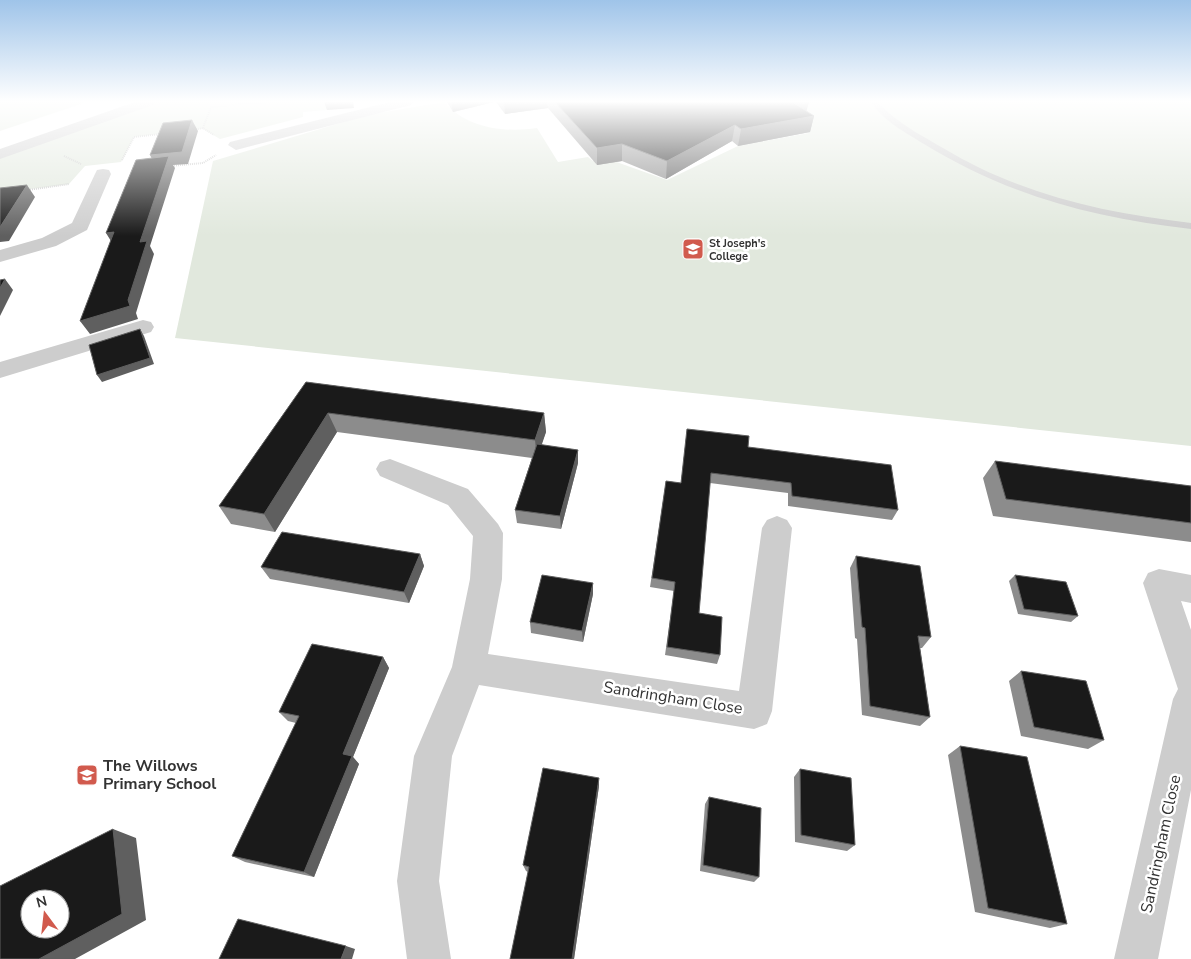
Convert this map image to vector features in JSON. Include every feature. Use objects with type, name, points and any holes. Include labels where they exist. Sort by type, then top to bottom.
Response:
[{"type":"street","points":[[0,154],[19,147]]},
{"type":"street","points":[[0,256],[49,242],[80,226],[103,174]]},
{"type":"street","points":[[0,370],[143,328]]},
{"type":"street","points":[[390,469],[458,497],[488,533],[486,579],[469,667],[433,756],[418,881],[429,959]]},
{"type":"street","name":"Sandringham Close","points":[[469,667],[754,711],[776,528]]},
{"type":"street","points":[[1191,589],[1160,584],[1191,680]]},
{"type":"street","name":"Sandringham Close","points":[[1136,959],[1191,699]]},
{"type":"lane","points":[[933,147],[1009,186],[1096,213],[1142,222],[1191,226]]},
{"type":"path","points":[[42,147],[103,174]]},
{"type":"path","points":[[121,162],[129,147]]},
{"type":"path","points":[[167,167],[203,163],[216,156],[218,148],[224,147]]},
{"type":"path","points":[[65,192],[69,184],[85,166]]},
{"type":"path","points":[[20,191],[69,184]]},
{"type":"shaded area","points":[[21,147],[129,147],[121,162],[85,166],[69,184],[0,193],[0,154]]},
{"type":"shaded area","name":"St Joseph's College","points":[[261,147],[549,147],[558,162],[588,157],[593,161],[608,159],[667,180],[736,147],[1191,147],[1191,446],[175,338],[213,161]]},
{"type":"building","points":[[153,147],[184,147],[182,152],[150,155]]},
{"type":"building","points":[[629,147],[694,147],[667,161]]},
{"type":"building","points":[[169,156],[140,242],[147,241],[128,300],[130,306],[80,321],[114,232],[106,233],[136,160]]},
{"type":"building","points":[[27,185],[0,227],[0,188]]},
{"type":"building","points":[[5,279],[0,288],[0,280]]},
{"type":"building","points":[[140,329],[150,358],[97,375],[89,345]]},
{"type":"building","points":[[306,382],[544,413],[535,440],[328,413],[264,514],[219,506]]},
{"type":"building","points":[[687,429],[749,436],[748,447],[891,465],[898,510],[792,496],[791,483],[711,473],[699,613],[722,617],[720,655],[667,647],[675,582],[652,578],[666,481],[681,483]]},
{"type":"building","points":[[537,444],[578,450],[560,516],[515,510]]},
{"type":"building","points":[[995,461],[1191,486],[1191,523],[1006,499]]},
{"type":"building","points":[[282,532],[420,554],[404,592],[261,567]]},
{"type":"building","points":[[856,556],[920,566],[931,637],[918,636],[930,717],[870,706],[865,628],[862,627]]},
{"type":"building","points":[[542,575],[593,583],[582,631],[530,622]]},
{"type":"building","points":[[1015,575],[1066,582],[1078,616],[1024,609]]},
{"type":"building","points":[[312,644],[383,657],[343,754],[352,756],[304,872],[232,856],[299,716],[279,712]]},
{"type":"building","points":[[1021,671],[1086,681],[1104,740],[1034,727]]},
{"type":"building","points":[[960,746],[1027,757],[1067,924],[988,908]]},
{"type":"building","points":[[543,768],[599,778],[572,959],[510,959],[529,867],[523,865]]},
{"type":"building","points":[[800,769],[851,778],[855,845],[801,835]]},
{"type":"building","points":[[709,797],[761,808],[759,877],[703,865]]},
{"type":"building","points":[[113,829],[122,914],[39,959],[0,959],[0,886]]},
{"type":"building","points":[[238,919],[346,946],[341,959],[219,959]]},
{"type":"place","name":"St Joseph's College","points":[[693,249]]},
{"type":"place","name":"The Willows Primary School","points":[[87,775]]}]
